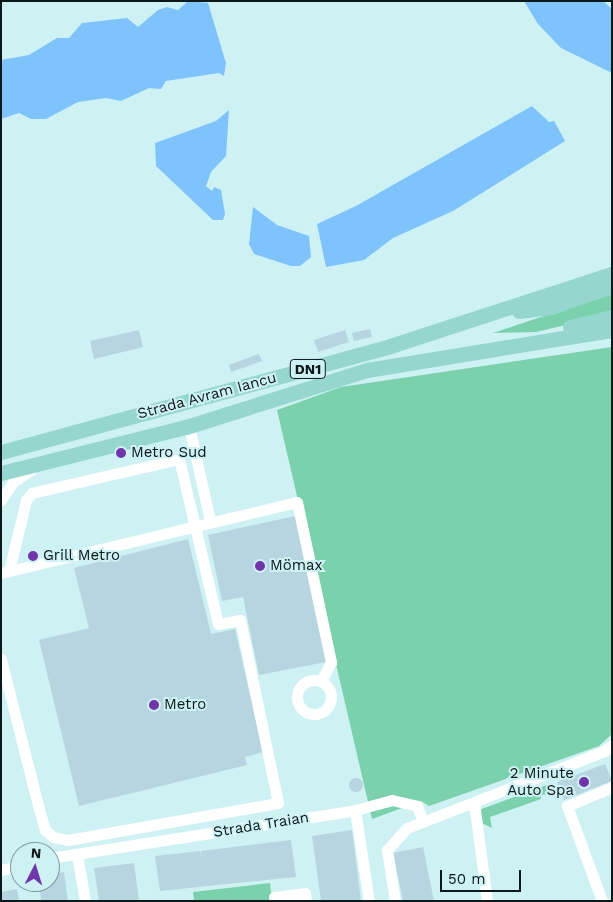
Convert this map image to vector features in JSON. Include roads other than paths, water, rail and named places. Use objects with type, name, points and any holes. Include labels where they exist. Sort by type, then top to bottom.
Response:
[{"type":"main road","name":"Strada Avram Iancu","points":[[1,452],[276,378],[482,316],[612,274]]},
{"type":"main road","points":[[482,316],[550,307],[612,286]]},
{"type":"main road","points":[[530,343],[563,329],[612,317]]},
{"type":"main road","name":"Strada Avram Iancu","points":[[1,473],[189,426],[367,370],[612,330]]},
{"type":"street","points":[[189,426],[210,521]]},
{"type":"street","points":[[1,658],[45,830],[53,837],[68,840],[278,803],[240,620],[218,624],[179,459],[32,493],[26,500],[5,572]]},
{"type":"street","points":[[2,496],[18,476],[48,462]]},
{"type":"street","points":[[5,572],[210,521],[297,502],[331,662],[321,681]]},
{"type":"street","points":[[395,901],[387,850],[407,828],[609,749]]},
{"type":"street","points":[[602,901],[567,806],[612,787]]},
{"type":"street","name":"Strada Traian","points":[[60,857],[355,810],[406,800],[417,806],[423,822]]},
{"type":"street","points":[[474,802],[487,901]]},
{"type":"street","points":[[355,810],[369,901]]},
{"type":"street","points":[[77,854],[85,901]]},
{"type":"street","points":[[274,897],[305,893],[306,901]]},
{"type":"water","points":[[188,1],[208,3],[226,63],[224,76],[219,73],[166,81],[161,89],[149,88],[121,101],[106,98],[78,102],[46,119],[31,119],[19,113],[1,119],[1,60],[29,55],[57,38],[69,38],[82,23],[127,18],[138,27],[158,10],[167,7],[178,10]]},
{"type":"water","points":[[524,1],[603,1],[612,9],[612,73],[561,48],[538,24]]},
{"type":"water","points":[[532,106],[549,122],[554,121],[565,141],[453,211],[393,238],[364,260],[326,267],[317,224],[356,206]]},
{"type":"water","points":[[229,110],[226,156],[211,172],[206,186],[212,191],[214,187],[221,190],[225,214],[223,220],[213,220],[156,166],[155,143],[216,121]]},
{"type":"water","points":[[253,207],[277,225],[309,236],[311,257],[300,266],[291,266],[254,254],[249,244]]},
{"type":"place","name":"Metro Sud","points":[[121,453]]},
{"type":"place","name":"Grill Metro","points":[[33,556]]},
{"type":"place","name":"Mömax","points":[[260,566]]},
{"type":"place","name":"Metro","points":[[154,705]]},
{"type":"place","name":"2 Minute Auto Spa","points":[[584,782]]}]
